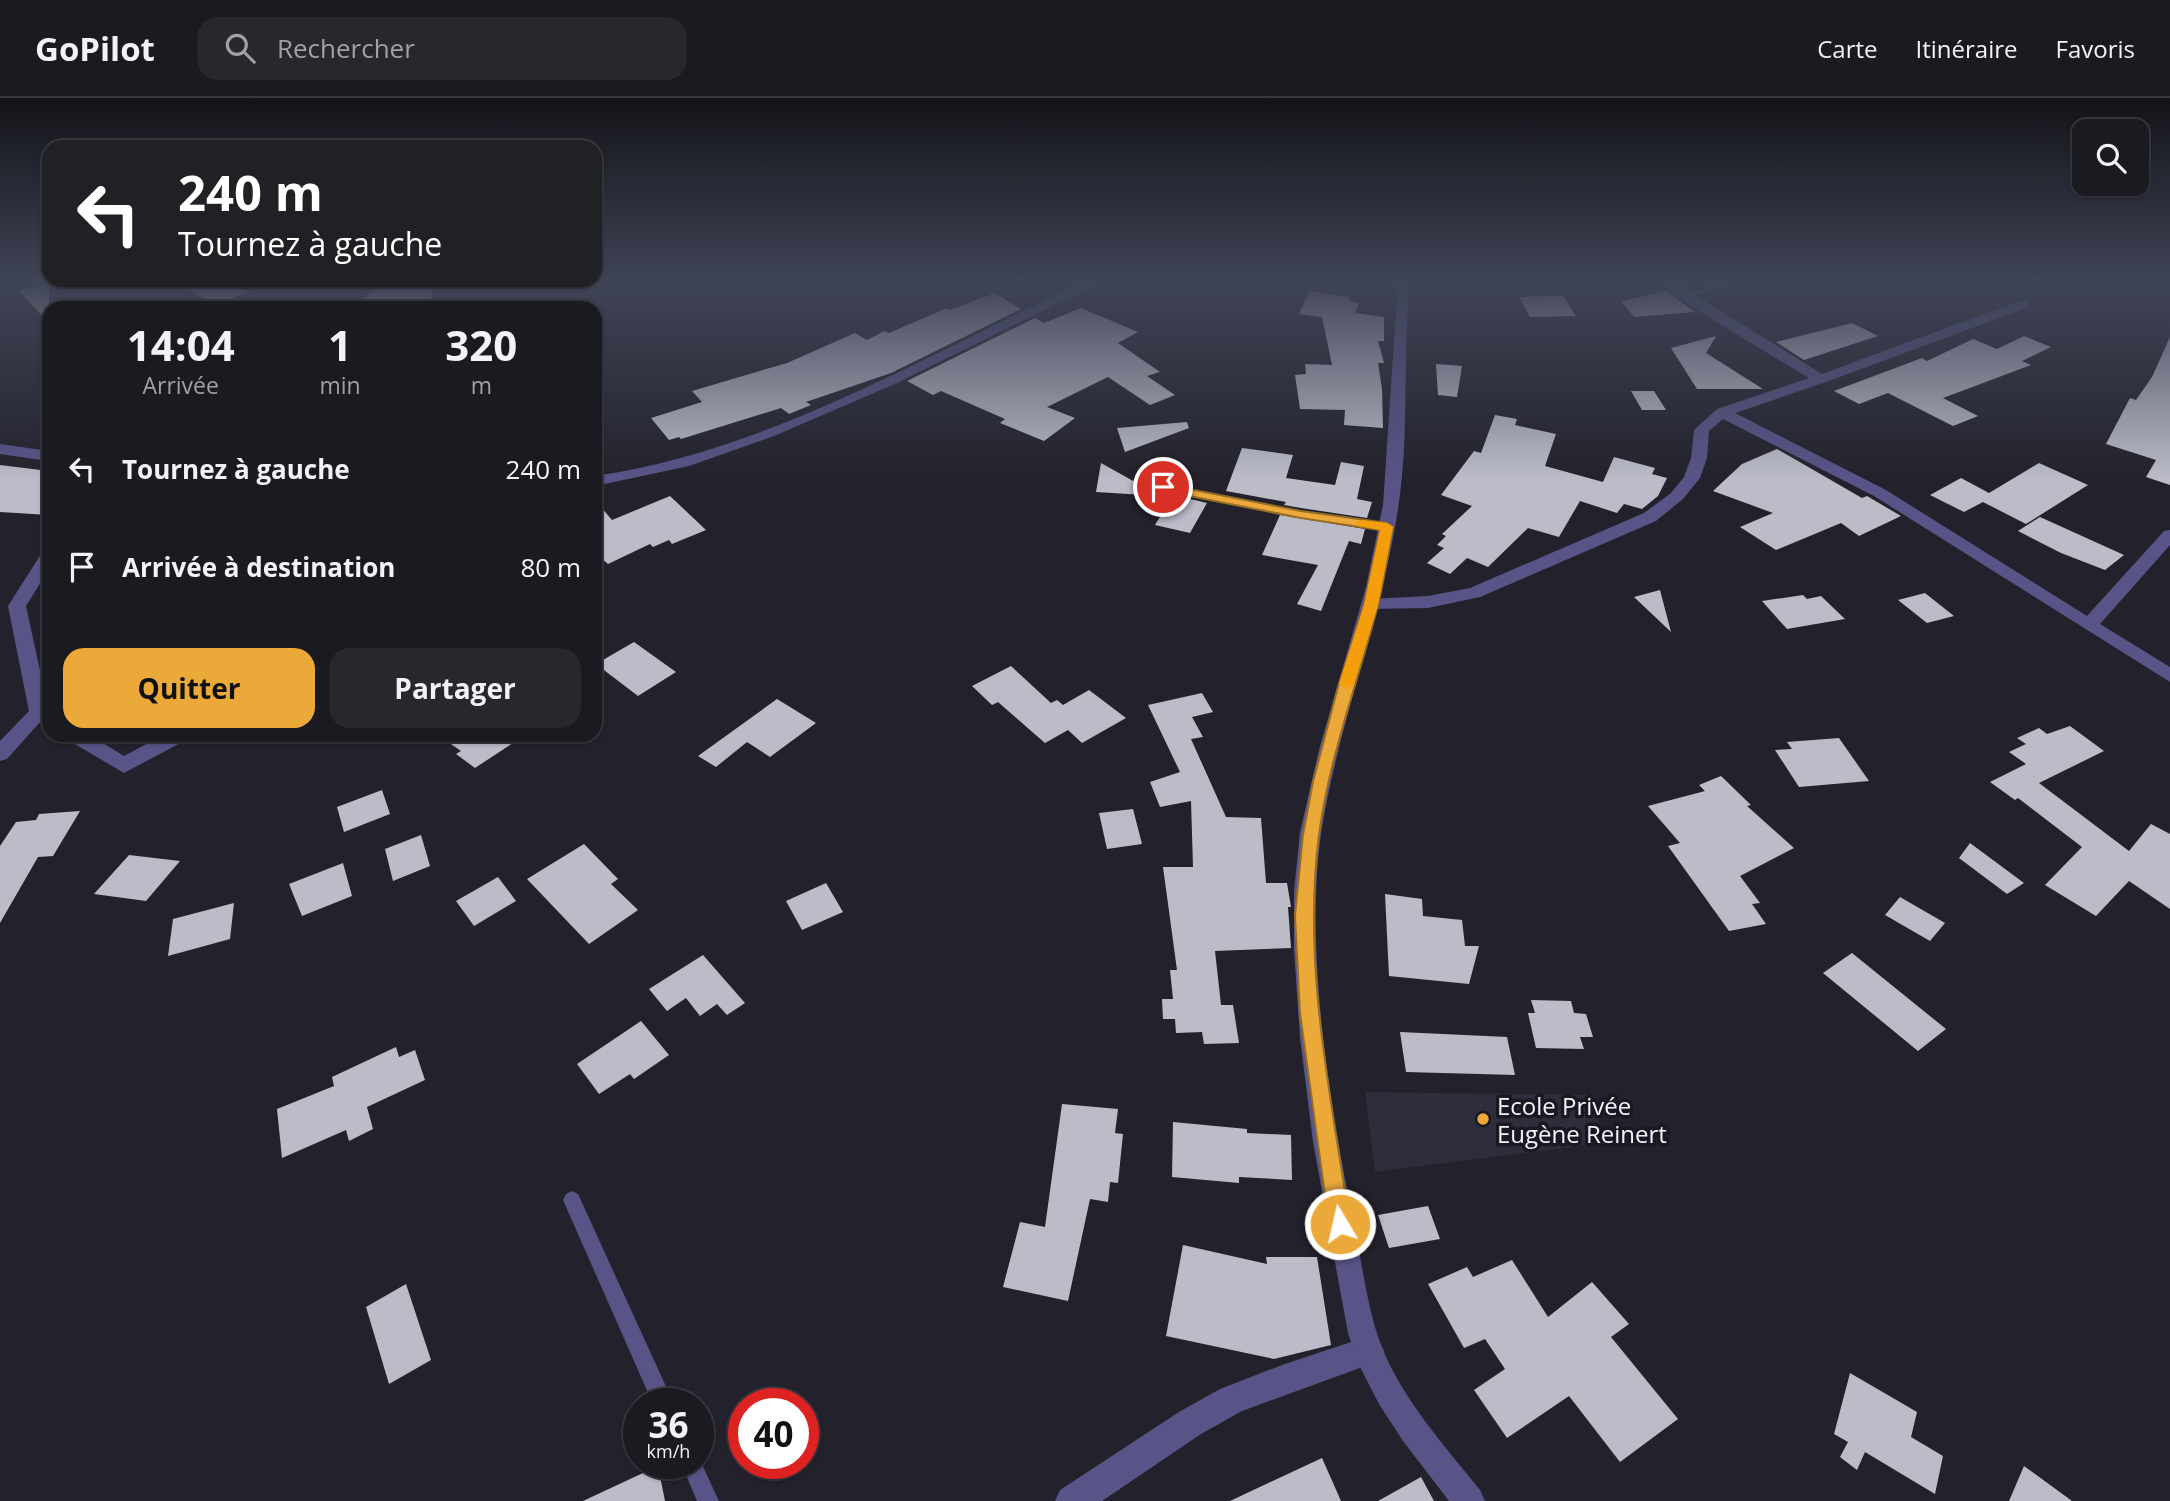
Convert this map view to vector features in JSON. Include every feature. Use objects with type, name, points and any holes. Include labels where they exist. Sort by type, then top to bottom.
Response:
[{"type":"street","points":[[602,480],[691,460],[785,426],[913,372],[961,348]]},
{"type":"street","points":[[1399,348],[1398,449],[1387,527],[1371,605],[1321,782],[1311,835],[1304,915],[1310,1013],[1322,1114],[1340,1224],[1369,1351],[1397,1405],[1469,1501]]},
{"type":"street","points":[[1771,348],[1821,379]]},
{"type":"street","points":[[1371,605],[1428,602],[1475,593],[1650,517],[1677,496],[1692,478],[1699,458],[1702,430],[1722,412],[1904,348]]},
{"type":"street","points":[[1722,412],[1880,493],[2170,676]]},
{"type":"street","points":[[0,449],[42,455]]},
{"type":"street","points":[[2090,624],[2169,537]]},
{"type":"street","points":[[0,616],[18,606],[42,567]]},
{"type":"street","points":[[18,606],[42,707]]},
{"type":"street","points":[[0,754],[42,717]]},
{"type":"street","points":[[86,742],[124,766],[167,742]]},
{"type":"street","points":[[1071,1501],[1102,1484],[1170,1436],[1230,1401],[1369,1351]]},
{"type":"lane","points":[[1163,487],[1301,514],[1387,527]]},
{"type":"lane","points":[[572,1200],[657,1388]]},
{"type":"lane","points":[[698,1479],[708,1501]]},
{"type":"shaded area","name":"Ecole Privée Eugène Reinert","points":[[1365,1092],[1591,1095],[1606,1143],[1375,1172]]},
{"type":"building","points":[[820,348],[941,348],[891,373],[806,402],[811,405],[789,414],[781,408],[681,439],[679,437],[669,440],[651,418],[702,402],[692,391],[787,363]]},
{"type":"building","points":[[973,348],[1126,348],[1160,372],[1147,376],[1175,395],[1150,405],[1108,377],[1047,407],[1075,418],[1044,441],[1000,423],[1005,419],[941,391],[933,395],[907,381]]},
{"type":"building","points":[[1329,348],[1380,348],[1384,363],[1378,363],[1383,428],[1344,425],[1345,410],[1300,409],[1295,375],[1306,374],[1305,364],[1332,365]]},
{"type":"building","points":[[1671,348],[1709,348],[1706,353],[1763,389],[1697,389]]},
{"type":"building","points":[[1786,348],[1840,348],[1804,360]]},
{"type":"building","points":[[1953,348],[2048,348],[2022,361],[2031,365],[1943,398],[1978,416],[1953,426],[1888,393],[1859,404],[1834,391],[1922,358],[1927,361]]},
{"type":"building","points":[[2165,348],[2170,348],[2170,485],[2146,477],[2156,460],[2106,444],[2130,398],[2136,400],[2152,377]]},
{"type":"building","points":[[1436,364],[1462,366],[1457,397],[1438,395]]},
{"type":"building","points":[[1631,391],[1654,391],[1666,410],[1642,410]]},
{"type":"building","points":[[1495,415],[1517,419],[1515,425],[1556,434],[1545,466],[1603,482],[1614,457],[1655,468],[1652,474],[1667,478],[1658,496],[1642,509],[1624,504],[1617,513],[1580,501],[1559,537],[1528,528],[1488,567],[1467,558],[1450,574],[1427,563],[1444,548],[1437,545],[1446,536],[1442,534],[1472,506],[1441,495],[1474,451],[1481,453]]},
{"type":"building","points":[[1187,422],[1189,428],[1125,452],[1117,428]]},
{"type":"building","points":[[1242,448],[1293,455],[1286,478],[1335,485],[1341,462],[1364,466],[1357,499],[1372,502],[1367,518],[1284,505],[1286,502],[1226,491]]},
{"type":"building","points":[[1777,449],[1862,498],[1867,496],[1901,516],[1859,536],[1841,523],[1776,550],[1740,527],[1773,513],[1713,491],[1742,464]]},
{"type":"building","points":[[1101,463],[1160,496],[1096,492]]},
{"type":"building","points":[[2039,463],[2088,485],[2026,524],[1983,502],[1964,512],[1930,495],[1961,478],[1989,493]]},
{"type":"building","points":[[0,465],[42,470],[42,515],[0,512]]},
{"type":"building","points":[[1173,495],[1207,503],[1190,533],[1155,525]]},
{"type":"building","points":[[670,496],[706,530],[672,544],[669,540],[653,547],[650,544],[608,564],[602,559],[602,508],[612,520]]},
{"type":"building","points":[[1280,515],[1365,529],[1361,544],[1349,541],[1321,611],[1297,604],[1318,565],[1262,555]]},
{"type":"building","points":[[2040,517],[2124,555],[2105,570],[2061,553],[2018,531]]},
{"type":"building","points":[[1660,590],[1671,632],[1634,597]]},
{"type":"building","points":[[1925,593],[1954,616],[1927,623],[1898,600]]},
{"type":"building","points":[[1803,595],[1807,599],[1821,596],[1845,619],[1787,629],[1762,601]]},
{"type":"building","points":[[634,642],[676,672],[638,696],[602,669],[602,661]]},
{"type":"building","points":[[1011,666],[1051,703],[1057,700],[1063,705],[1089,690],[1126,718],[1082,743],[1068,730],[1045,743],[998,702],[992,705],[972,686]]},
{"type":"building","points":[[1202,693],[1213,712],[1192,717],[1203,737],[1191,739],[1226,817],[1261,818],[1266,883],[1287,883],[1291,907],[1288,907],[1291,948],[1215,951],[1221,1005],[1233,1005],[1239,1043],[1204,1044],[1202,1032],[1176,1033],[1175,1019],[1163,1019],[1162,999],[1173,999],[1170,970],[1177,970],[1163,867],[1193,867],[1191,801],[1160,807],[1150,782],[1180,772],[1148,705]]},
{"type":"building","points":[[777,699],[816,723],[770,757],[747,742],[716,767],[698,756]]},
{"type":"building","points":[[2070,726],[2104,751],[2039,783],[2129,851],[2151,824],[2170,834],[2170,909],[2129,881],[2096,916],[2045,885],[2082,847],[2018,798],[2015,800],[1990,782],[2026,764],[2009,752],[2026,744],[2017,738],[2039,728],[2047,734]]},
{"type":"building","points":[[1839,738],[1869,781],[1799,787],[1775,750],[1792,749],[1787,742]]},
{"type":"building","points":[[448,742],[514,742],[475,768],[456,754],[461,751]]},
{"type":"building","points":[[1721,776],[1751,805],[1747,806],[1794,848],[1740,876],[1760,903],[1752,904],[1766,924],[1729,931],[1668,846],[1680,843],[1648,806],[1705,791],[1699,785]]},
{"type":"building","points":[[382,790],[390,814],[344,832],[337,807]]},
{"type":"building","points":[[1133,809],[1142,844],[1107,849],[1099,813]]},
{"type":"building","points":[[80,811],[53,856],[38,857],[0,923],[0,846],[16,822],[36,820],[39,814]]},
{"type":"building","points":[[421,835],[430,866],[393,881],[385,849]]},
{"type":"building","points":[[1970,843],[2024,883],[2007,894],[1959,858]]},
{"type":"building","points":[[584,844],[618,879],[611,884],[638,910],[589,944],[527,879]]},
{"type":"building","points":[[129,855],[180,861],[146,901],[94,894]]},
{"type":"building","points":[[343,863],[352,896],[302,916],[289,884]]},
{"type":"building","points":[[498,877],[516,901],[474,926],[456,901]]},
{"type":"building","points":[[826,883],[843,912],[802,930],[786,901]]},
{"type":"building","points":[[1385,894],[1422,899],[1423,916],[1462,920],[1465,946],[1479,946],[1469,984],[1389,976]]},
{"type":"building","points":[[1900,897],[1945,923],[1930,941],[1885,915]]},
{"type":"building","points":[[234,903],[230,939],[168,956],[173,919]]},
{"type":"building","points":[[1852,953],[1946,1029],[1918,1051],[1823,973]]},
{"type":"building","points":[[703,955],[745,1003],[727,1015],[717,1004],[700,1016],[686,998],[667,1011],[649,989]]},
{"type":"building","points":[[1531,1000],[1571,1001],[1574,1013],[1586,1014],[1593,1037],[1580,1037],[1584,1049],[1536,1048],[1528,1013],[1535,1013]]},
{"type":"building","points":[[641,1021],[669,1055],[634,1079],[630,1074],[599,1094],[577,1064]]},
{"type":"building","points":[[1400,1032],[1507,1037],[1515,1075],[1406,1072]]},
{"type":"building","points":[[396,1047],[399,1057],[415,1050],[425,1080],[367,1107],[373,1129],[349,1141],[346,1130],[282,1158],[277,1109],[334,1086],[332,1077]]},
{"type":"building","points":[[1062,1104],[1118,1109],[1115,1133],[1123,1134],[1118,1183],[1110,1182],[1108,1202],[1090,1199],[1068,1301],[1003,1287],[1020,1222],[1045,1227]]},
{"type":"building","points":[[1173,1122],[1247,1129],[1247,1133],[1291,1135],[1292,1180],[1239,1177],[1239,1183],[1172,1177]]},
{"type":"building","points":[[1428,1206],[1440,1239],[1389,1248],[1378,1215]]},
{"type":"building","points":[[1183,1245],[1267,1264],[1266,1257],[1317,1257],[1331,1345],[1274,1359],[1166,1336]]},
{"type":"building","points":[[1512,1260],[1548,1317],[1592,1282],[1629,1324],[1611,1337],[1678,1419],[1620,1462],[1569,1396],[1507,1438],[1474,1390],[1505,1369],[1485,1339],[1464,1348],[1428,1284],[1467,1267],[1473,1277]]},
{"type":"building","points":[[406,1284],[431,1360],[389,1384],[366,1307]]},
{"type":"building","points":[[1850,1373],[1917,1412],[1911,1437],[1943,1456],[1935,1494],[1865,1452],[1857,1470],[1840,1457],[1848,1442],[1834,1434]]},
{"type":"building","points":[[1322,1458],[1341,1501],[1230,1501]]},
{"type":"building","points":[[2024,1466],[2072,1501],[2009,1501]]},
{"type":"building","points":[[1421,1477],[1434,1501],[1378,1501]]},
{"type":"building","points":[[630,1479],[661,1479],[665,1501],[583,1501]]},
{"type":"slow traffic","points":[[1347,684],[1371,605],[1387,527],[1362,523]]},
{"type":"place","name":"Ecole Privée Eugène Reinert","points":[[1483,1119]]},
{"type":"route","points":[[1163,487],[1301,514],[1387,527],[1371,605],[1338,713],[1321,782],[1311,835],[1304,915],[1310,1013],[1322,1114],[1340,1224]]}]
